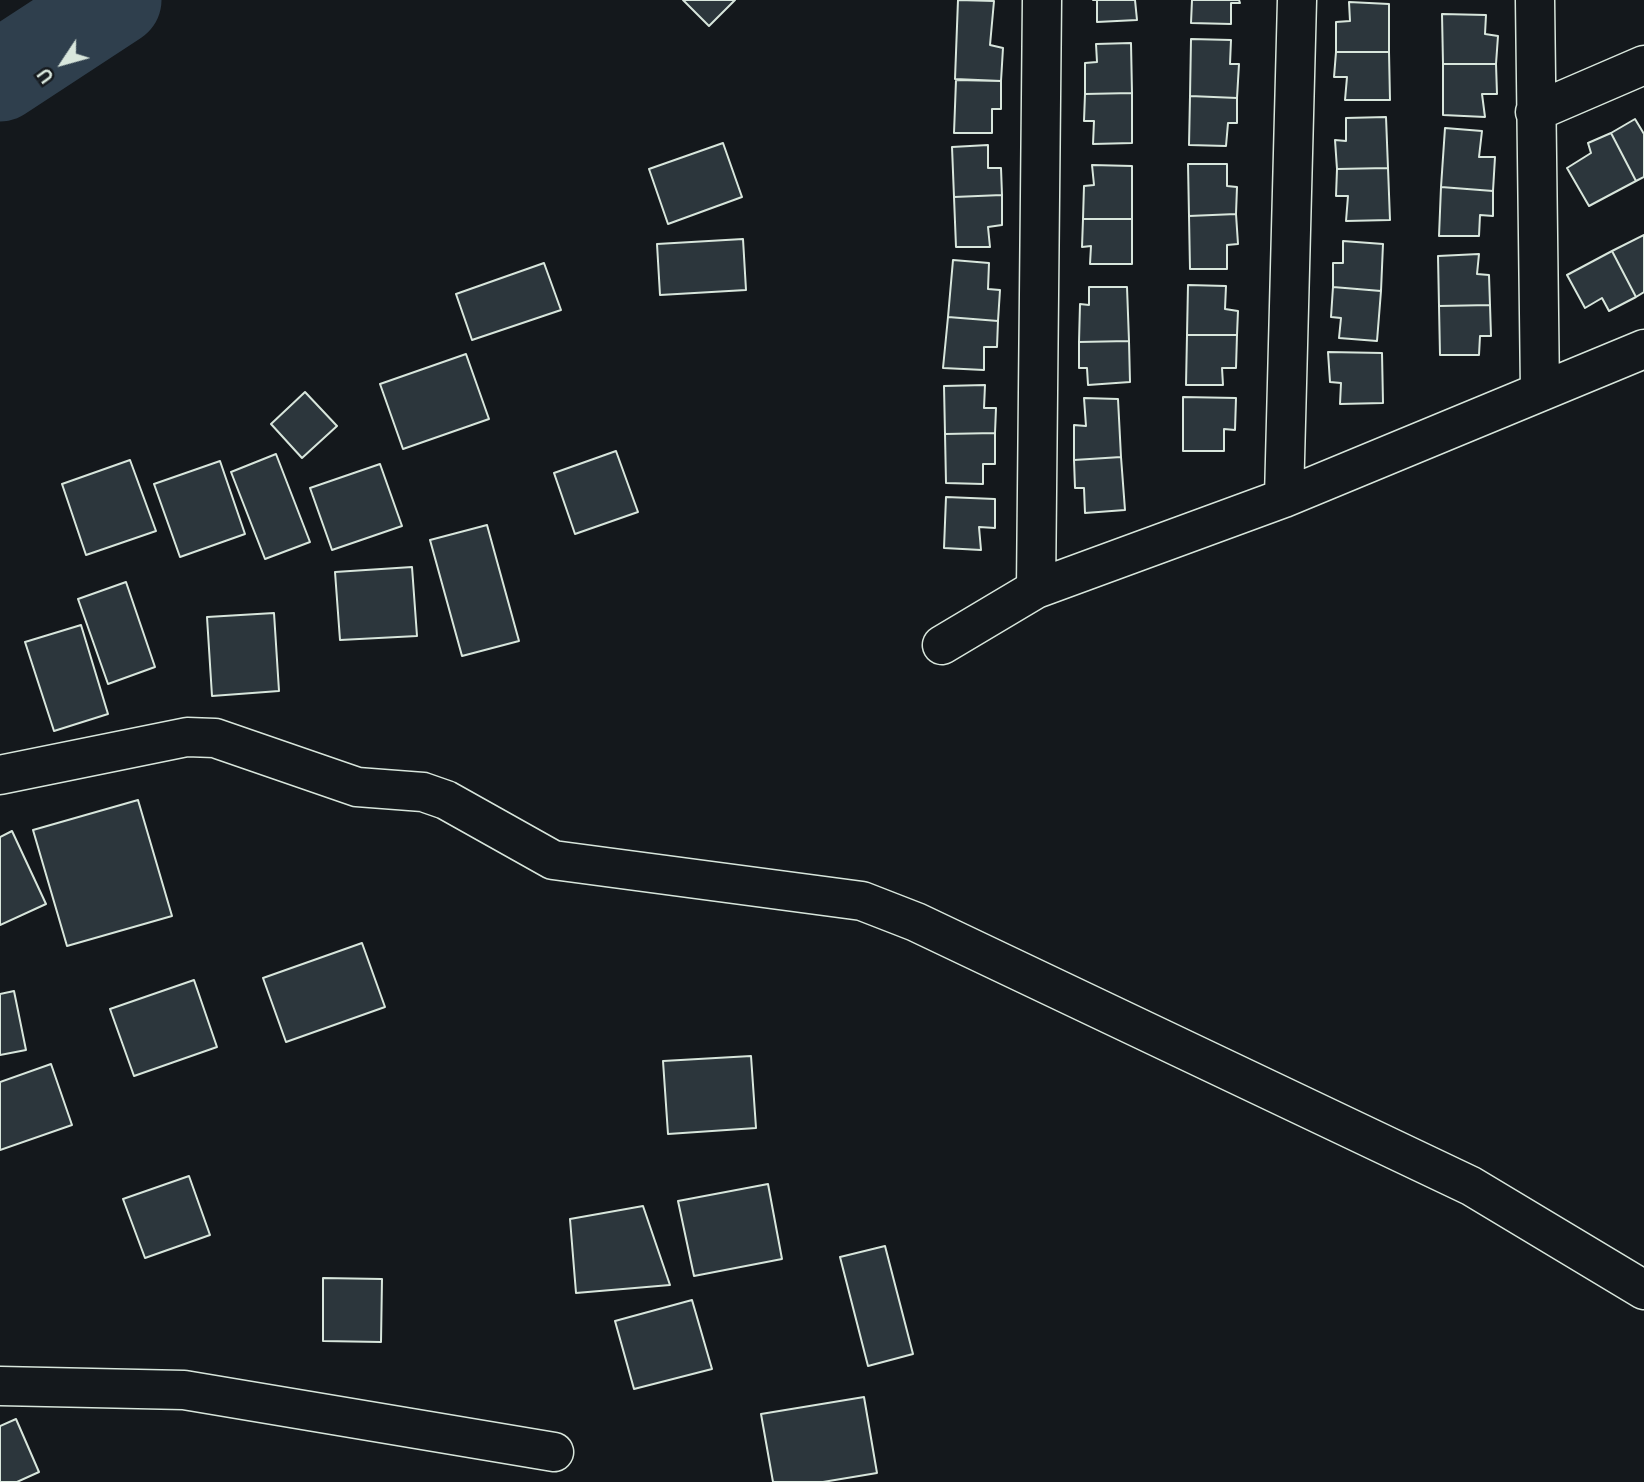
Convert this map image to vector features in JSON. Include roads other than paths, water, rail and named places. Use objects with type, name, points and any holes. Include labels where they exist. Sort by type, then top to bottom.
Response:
[{"type":"street","points":[[1036,589],[1042,0]]},
{"type":"street","points":[[1283,498],[1297,0]]},
{"type":"street","points":[[1535,0],[1540,391]]},
{"type":"street","points":[[1535,112],[1644,65]]},
{"type":"street","points":[[942,645],[1036,589],[1283,498],[1644,349]]},
{"type":"street","points":[[0,775],[187,737],[215,738],[357,787],[423,792],[446,800],[553,860],[862,901],[916,922],[1471,1186],[1644,1290]]},
{"type":"street","points":[[0,1386],[184,1391],[554,1452]]},
{"type":"waterway","points":[[0,76],[116,0]]}]
